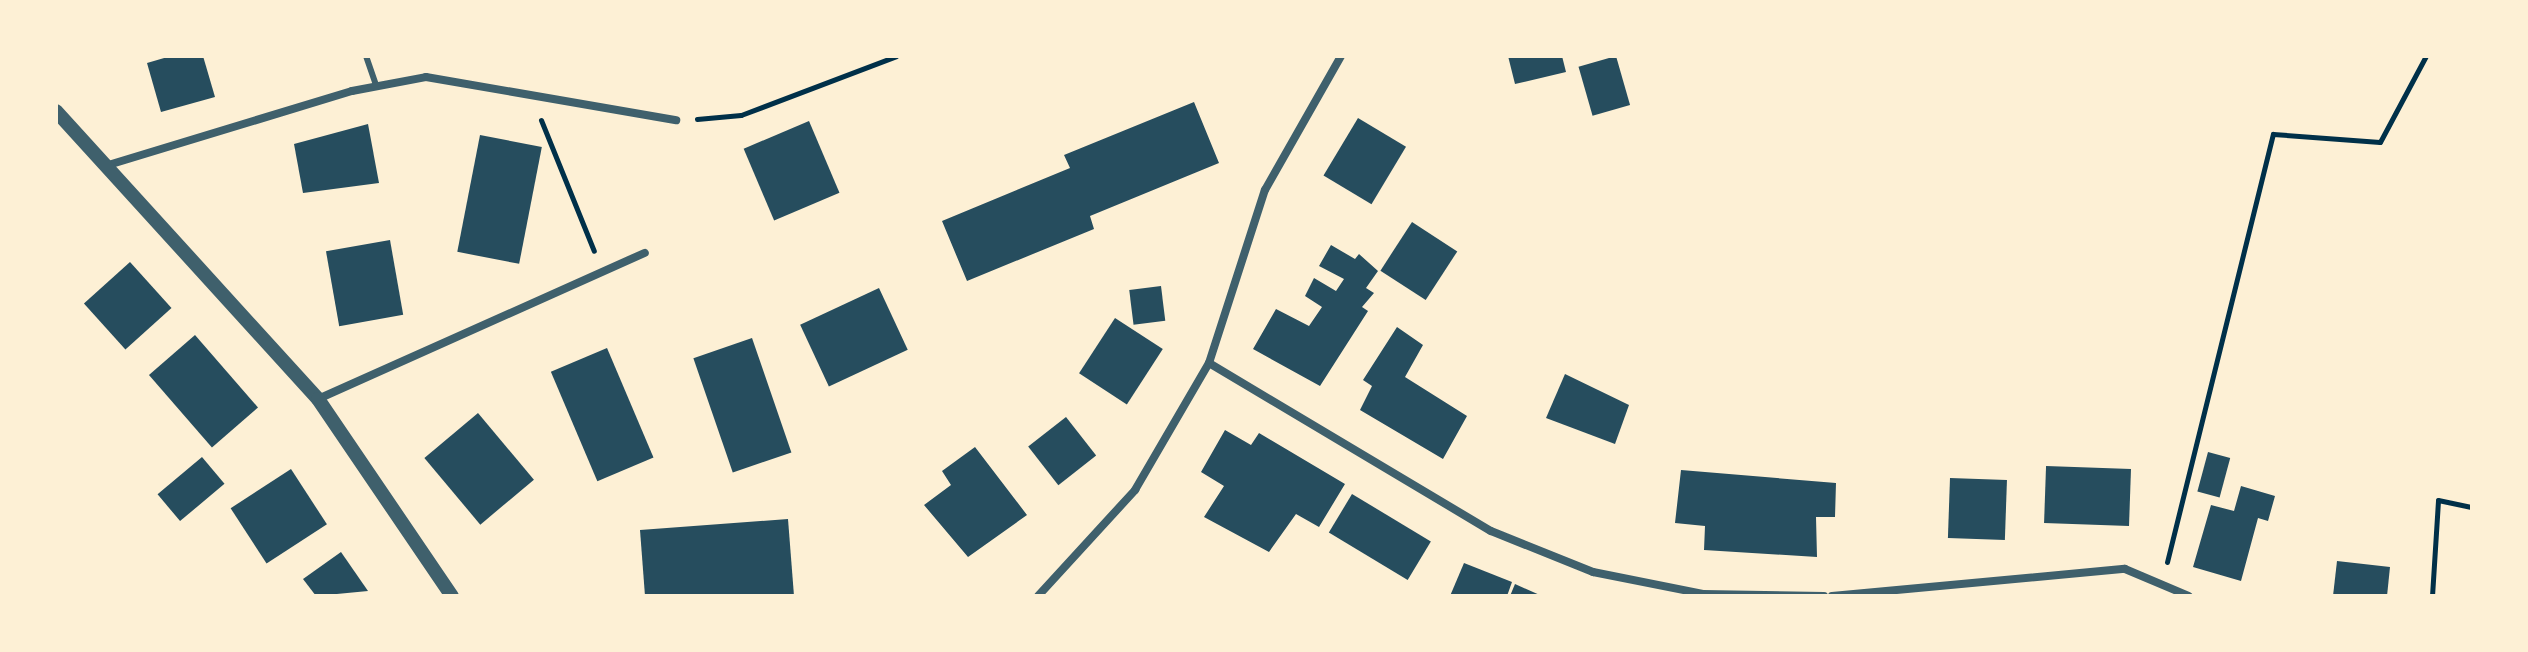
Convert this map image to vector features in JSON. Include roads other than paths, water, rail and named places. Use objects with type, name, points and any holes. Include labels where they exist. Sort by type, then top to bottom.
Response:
[{"type":"street","points":[[1038,596],[1135,490],[1209,363],[1265,190],[1341,56]]},
{"type":"street","points":[[104,167],[376,85],[426,77],[676,120]]},
{"type":"street","points":[[56,111],[318,399],[452,596]]},
{"type":"street","points":[[318,399],[645,253]]},
{"type":"street","points":[[1209,363],[1491,531],[1593,572],[1703,594],[1824,596]]},
{"type":"street","points":[[1832,596],[2125,569],[2189,596]]},
{"type":"lane","points":[[366,56],[376,85]]}]
